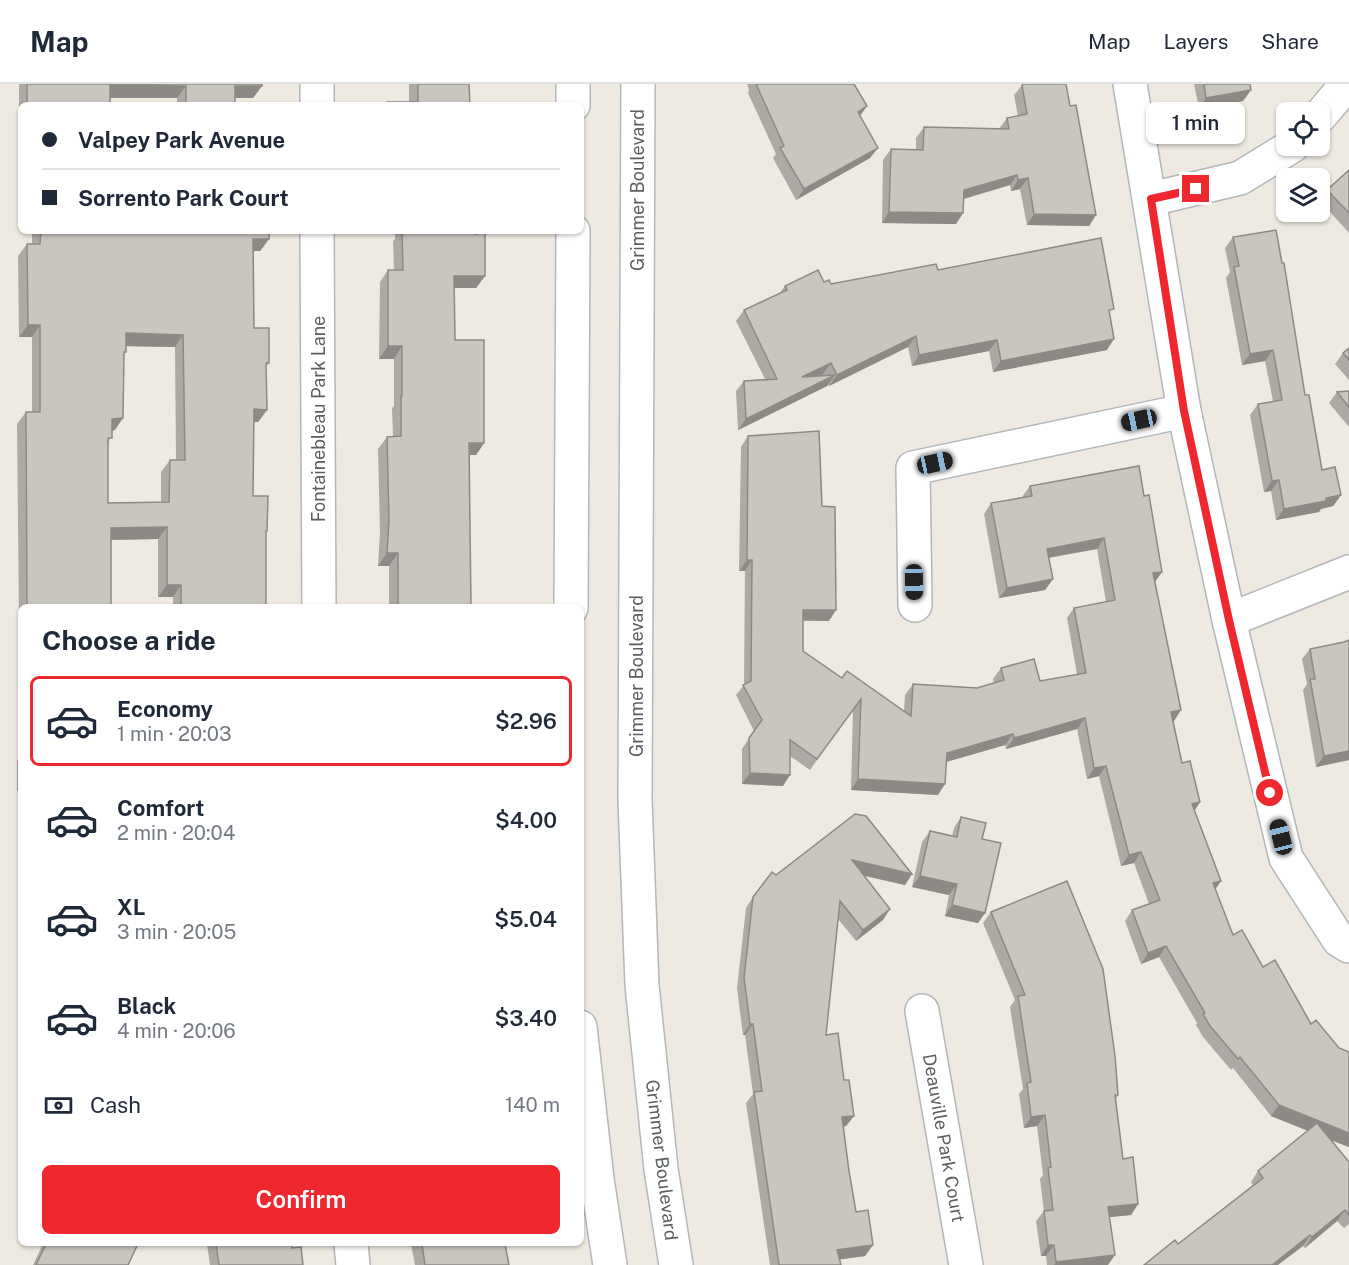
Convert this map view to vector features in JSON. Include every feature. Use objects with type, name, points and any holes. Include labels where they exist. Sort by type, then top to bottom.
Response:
[{"type":"street","points":[[317,84],[317,102]]},
{"type":"street","points":[[573,84],[573,102]]},
{"type":"street","name":"Grimmer Boulevard","points":[[638,84],[635,800],[642,985],[661,1169],[676,1265]]},
{"type":"street","points":[[1130,84],[1151,199],[1184,411],[1229,620],[1286,858],[1339,940],[1349,946]]},
{"type":"street","points":[[1330,104],[1347,84]]},
{"type":"street","points":[[1151,199],[1240,178],[1276,156]]},
{"type":"street","name":"Fontainebleau Park Lane","points":[[317,234],[319,604]]},
{"type":"street","points":[[571,604],[573,234]]},
{"type":"street","points":[[915,605],[913,468],[1184,411]]},
{"type":"street","points":[[1229,620],[1349,572]]},
{"type":"street","name":"Deauville Park Court","points":[[922,1011],[966,1265]]},
{"type":"street","points":[[584,1063],[597,1179],[610,1265]]},
{"type":"street","points":[[351,1246],[353,1265]]},
{"type":"building","points":[[27,84],[262,84],[262,86],[235,86],[235,102],[186,102],[186,86],[110,85],[110,102],[27,102]]},
{"type":"building","points":[[418,84],[469,84],[470,102],[418,102]]},
{"type":"building","points":[[756,84],[854,84],[867,106],[858,112],[878,148],[804,189],[780,148],[784,146]]},
{"type":"building","points":[[1066,84],[1070,106],[1076,105],[1096,215],[1034,214],[1028,178],[1018,180],[1017,175],[964,190],[963,213],[889,212],[891,149],[923,150],[924,127],[1009,129],[1007,118],[1027,114],[1022,85]]},
{"type":"building","points":[[1204,84],[1250,84],[1251,90],[1206,98]]},
{"type":"building","points":[[1349,170],[1349,213],[1330,193],[1330,187]]},
{"type":"building","points":[[1276,230],[1282,263],[1284,263],[1305,395],[1309,395],[1322,470],[1335,467],[1341,495],[1326,498],[1326,501],[1284,509],[1279,480],[1272,481],[1258,404],[1282,400],[1273,350],[1250,354],[1234,267],[1239,266],[1233,237]]},
{"type":"building","points":[[41,234],[269,234],[269,239],[253,239],[254,328],[269,328],[269,363],[266,363],[267,410],[254,409],[253,496],[268,496],[266,604],[181,604],[181,585],[167,585],[167,527],[111,528],[111,604],[27,604],[26,412],[40,412],[40,325],[28,325],[27,244],[40,244]],"holes":[[[126,333],[183,335],[185,460],[170,460],[169,502],[108,503],[108,438],[112,438],[112,419],[123,418]]]},
{"type":"building","points":[[402,234],[485,234],[485,276],[454,276],[455,340],[484,340],[484,443],[469,443],[471,604],[398,604],[398,553],[387,553],[389,520],[387,437],[401,436],[402,396],[402,346],[388,346],[388,270],[403,270]]},
{"type":"building","points":[[1101,238],[1114,309],[1109,310],[1114,339],[1001,361],[997,340],[919,355],[916,336],[837,375],[831,363],[802,377],[835,375],[746,419],[744,381],[777,379],[744,310],[787,290],[785,286],[818,270],[824,282],[829,280],[831,284],[936,264],[938,270]]},
{"type":"building","points":[[1349,348],[1349,360],[1343,353]]},
{"type":"building","points":[[1349,391],[1349,407],[1337,392]]},
{"type":"building","points":[[819,431],[822,506],[835,507],[836,610],[803,610],[803,651],[842,678],[847,671],[911,716],[913,684],[977,688],[1004,680],[1001,668],[1034,659],[1040,681],[1086,673],[1074,608],[1115,600],[1104,538],[1047,549],[1053,579],[1007,588],[991,503],[1032,496],[1030,486],[1139,466],[1144,496],[1149,495],[1162,572],[1153,573],[1181,710],[1171,712],[1182,763],[1190,761],[1200,802],[1192,804],[1221,881],[1213,883],[1233,935],[1242,930],[1263,967],[1275,960],[1311,1024],[1316,1020],[1339,1048],[1349,1052],[1349,1133],[1279,1105],[1240,1057],[1238,1059],[1210,1026],[1203,1014],[1205,1013],[1166,946],[1148,953],[1132,910],[1160,900],[1141,852],[1129,855],[1106,766],[1094,768],[1085,718],[1014,738],[1013,734],[947,753],[945,784],[858,779],[861,699],[817,759],[790,740],[790,775],[750,773],[749,738],[762,720],[743,685],[751,681],[752,560],[747,560],[748,436]]},
{"type":"building","points":[[1349,640],[1349,751],[1324,756],[1310,679],[1315,679],[1310,649]]},
{"type":"building","points":[[855,814],[866,816],[912,874],[852,860],[890,909],[863,930],[840,901],[826,1035],[838,1033],[844,1080],[849,1080],[854,1116],[842,1117],[849,1171],[856,1212],[868,1210],[873,1245],[837,1250],[841,1265],[779,1265],[754,1092],[762,1091],[744,978],[753,897],[772,872],[776,875]]},
{"type":"building","points":[[961,817],[986,823],[982,839],[1001,843],[985,913],[952,905],[957,884],[920,876],[930,831],[957,837]]},
{"type":"building","points":[[1067,881],[1103,969],[1115,1056],[1118,1095],[1115,1095],[1123,1159],[1133,1157],[1138,1204],[1108,1207],[1115,1255],[1056,1262],[1054,1245],[1048,1245],[1044,1211],[1053,1210],[1045,1115],[1031,1117],[1027,1083],[1031,1082],[1018,996],[1025,995],[991,912]]},
{"type":"building","points":[[1317,1123],[1349,1162],[1349,1215],[1345,1210],[1272,1265],[1144,1265],[1175,1240],[1178,1244],[1263,1178],[1258,1171]]},
{"type":"building","points":[[45,1246],[137,1246],[128,1265],[36,1265]]},
{"type":"building","points":[[216,1246],[301,1247],[303,1265],[219,1265]]},
{"type":"building","points":[[422,1246],[505,1246],[509,1265],[425,1265]]},
{"type":"route","points":[[1196,189],[1151,199],[1184,411],[1229,620],[1270,793]]}]
